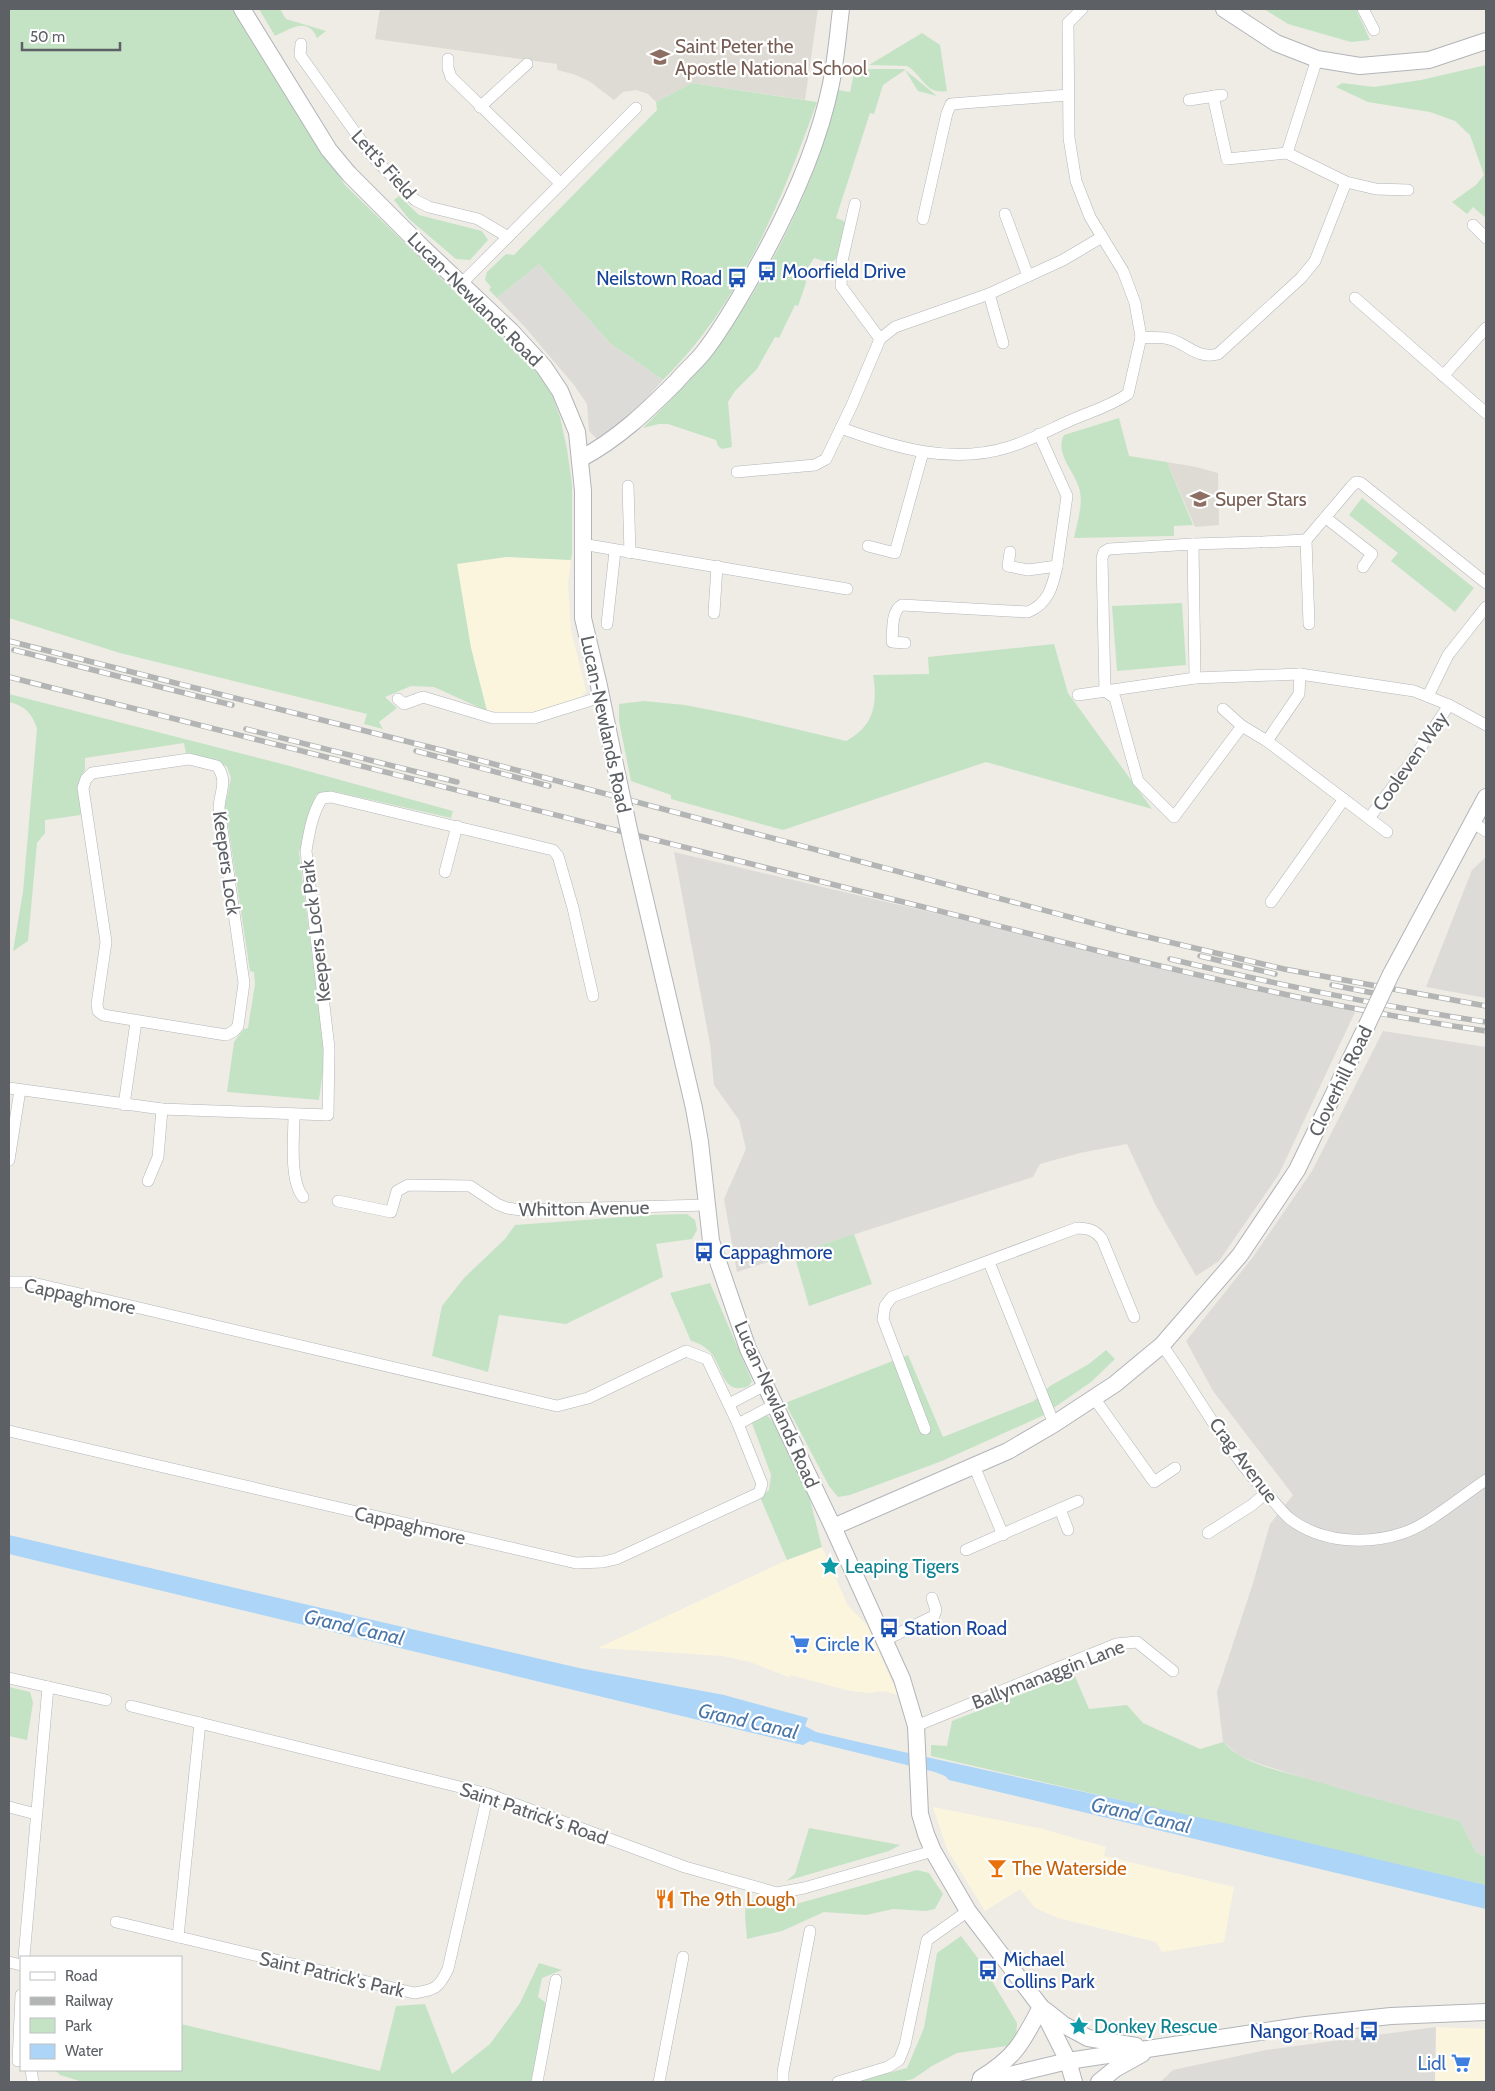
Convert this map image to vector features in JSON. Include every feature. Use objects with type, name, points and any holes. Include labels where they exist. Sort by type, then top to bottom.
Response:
[{"type":"street","name":"Lucan-Newlands Road","points":[[242,9],[329,150],[349,174],[511,331],[544,367],[566,405],[576,432],[583,491],[583,618],[602,696],[616,774],[694,1108],[711,1241],[748,1349],[833,1527],[902,1679],[916,1726],[920,1814],[933,1851],[968,1911],[1041,2007]]},
{"type":"street","points":[[580,460],[603,447],[633,424],[703,353],[737,303],[768,250],[800,183],[816,136],[831,84],[841,9]]},
{"type":"street","points":[[841,428],[923,452],[948,456],[978,454],[1010,447],[1114,404],[1128,394],[1141,337],[1135,302],[1123,271],[1090,217],[1076,181],[1069,138],[1068,23],[1082,9]]},
{"type":"street","points":[[1224,9],[1276,43],[1317,59],[1360,66],[1430,60],[1486,41]]},
{"type":"street","points":[[1363,9],[1374,30]]},
{"type":"street","name":"Lett's Field","points":[[301,44],[300,55],[358,139],[383,169],[415,200],[429,207],[478,219],[508,237]]},
{"type":"street","points":[[448,59],[451,78],[562,184]]},
{"type":"street","points":[[1287,153],[1317,59]]},
{"type":"street","points":[[480,107],[527,64]]},
{"type":"street","points":[[923,219],[946,113],[951,104],[1068,95]]},
{"type":"street","points":[[1189,100],[1217,95],[1227,159],[1258,154],[1287,153],[1346,182],[1376,189],[1408,190]]},
{"type":"street","points":[[462,283],[636,108]]},
{"type":"street","points":[[1141,337],[1167,338],[1208,356],[1218,354],[1301,278],[1315,261],[1346,182]]},
{"type":"street","points":[[855,204],[842,261],[841,286],[880,339]]},
{"type":"street","points":[[1005,214],[1028,276]]},
{"type":"street","points":[[1473,225],[1486,238]]},
{"type":"street","points":[[737,472],[815,465],[826,459],[880,339],[895,327],[989,294],[1062,260],[1102,237]]},
{"type":"street","points":[[989,294],[1003,343]]},
{"type":"street","points":[[1355,298],[1486,413]]},
{"type":"street","points":[[1443,376],[1486,328]]},
{"type":"street","points":[[905,643],[892,642],[895,614],[898,607],[902,605],[1028,612],[1042,603],[1050,592],[1057,566],[1067,496],[1039,434]]},
{"type":"street","points":[[868,546],[895,553],[923,452]]},
{"type":"street","points":[[1309,624],[1306,540],[1356,482],[1361,483],[1486,583]]},
{"type":"street","points":[[628,486],[630,553]]},
{"type":"street","points":[[1326,518],[1372,554],[1363,567]]},
{"type":"street","points":[[1106,691],[1102,558],[1104,552],[1109,549],[1193,544],[1306,540]]},
{"type":"street","points":[[582,544],[847,589]]},
{"type":"street","points":[[1193,544],[1195,678]]},
{"type":"street","points":[[607,624],[615,551]]},
{"type":"street","points":[[1010,552],[1008,566],[1028,570],[1057,566]]},
{"type":"street","points":[[714,613],[717,566]]},
{"type":"street","points":[[1428,696],[1448,655],[1486,607]]},
{"type":"street","points":[[1267,741],[1299,694],[1300,674]]},
{"type":"street","points":[[1078,695],[1195,678],[1300,674],[1338,678],[1414,692],[1449,705],[1486,725]]},
{"type":"street","points":[[1106,691],[1115,698],[1138,781],[1174,817],[1242,726]]},
{"type":"street","points":[[398,699],[404,704],[423,697],[493,718],[534,718],[602,696]]},
{"type":"street","name":"Cooleven Way","points":[[1370,818],[1409,765],[1449,705]]},
{"type":"street","points":[[1223,709],[1242,726],[1267,741],[1387,832]]},
{"type":"street","name":"Keepers Lock","points":[[188,759],[202,761],[217,766],[223,774],[219,808],[244,982],[238,1026],[234,1031],[226,1035],[136,1022],[103,1015],[98,1011],[97,1004],[106,942],[84,788],[86,779],[92,773],[188,759]]},
{"type":"street","name":"Keepers Lock Park","points":[[294,1115],[328,1115],[329,1048],[306,851],[311,824],[317,805],[322,798],[331,796],[553,850],[558,856],[573,908],[593,996]]},
{"type":"street","name":"Cloverhill Road","points":[[1162,1345],[1240,1255],[1297,1170],[1391,974],[1479,826],[1486,796]]},
{"type":"street","points":[[1271,902],[1344,799]]},
{"type":"street","points":[[445,872],[457,826]]},
{"type":"street","points":[[124,1105],[136,1022]]},
{"type":"street","points":[[9,1160],[14,1089],[162,1109],[294,1115],[294,1151],[297,1186],[303,1197]]},
{"type":"street","points":[[148,1181],[158,1157],[162,1109]]},
{"type":"street","name":"Whitton Avenue","points":[[338,1201],[391,1212],[396,1191],[408,1186],[470,1186],[497,1204],[521,1210],[706,1205]]},
{"type":"street","points":[[924,1429],[883,1319],[885,1306],[892,1297],[1077,1228],[1088,1228],[1102,1239],[1134,1317]]},
{"type":"street","points":[[989,1262],[1054,1424]]},
{"type":"street","name":"Cappaghmore","points":[[9,1282],[29,1282],[557,1406],[588,1398],[686,1350],[707,1359],[738,1424],[762,1484],[759,1493],[616,1559],[603,1562],[576,1563],[9,1431]]},
{"type":"street","points":[[833,1527],[1008,1451],[1054,1424],[1115,1384],[1162,1345]]},
{"type":"street","name":"Crag Avenue","points":[[1162,1345],[1254,1480],[1291,1519],[1314,1532],[1344,1540],[1377,1540],[1414,1529],[1486,1480]]},
{"type":"street","points":[[729,1404],[765,1385]]},
{"type":"street","points":[[1094,1398],[1154,1482],[1175,1468]]},
{"type":"street","points":[[738,1424],[774,1405]]},
{"type":"street","points":[[974,1466],[1003,1535]]},
{"type":"street","points":[[1208,1533],[1252,1505],[1266,1493]]},
{"type":"street","points":[[966,1550],[1078,1501]]},
{"type":"street","points":[[1060,1509],[1068,1530]]},
{"type":"street","points":[[885,1640],[934,1616],[936,1610],[932,1598]]},
{"type":"street","name":"Ballymanaggin Lane","points":[[916,1726],[1116,1644],[1137,1642],[1173,1671]]},
{"type":"street","points":[[9,1678],[106,1700]]},
{"type":"street","points":[[24,1956],[48,1687]]},
{"type":"street","name":"Saint Patrick's Road","points":[[131,1706],[488,1794],[685,1868],[776,1893],[804,1888],[933,1851]]},
{"type":"street","points":[[178,1937],[200,1724]]},
{"type":"street","name":"Saint Patrick's Park","points":[[116,1922],[414,1993],[430,1991],[440,1984],[448,1969],[488,1794]]},
{"type":"street","points":[[9,1807],[36,1814]]},
{"type":"street","points":[[838,2082],[888,2067],[900,2060],[905,2045],[927,1940],[968,1911]]},
{"type":"street","points":[[783,2082],[783,2072],[810,1930]]},
{"type":"street","points":[[659,2082],[683,1957]]},
{"type":"street","points":[[537,2082],[556,1980]]},
{"type":"street","points":[[1041,2007],[1064,2024],[1088,2038],[1151,2049]]},
{"type":"street","points":[[1041,2007],[1068,2061],[1074,2082]]},
{"type":"street","points":[[973,2082],[998,2068],[1020,2046],[1041,2007]]},
{"type":"street","points":[[16,2061],[20,2008]]},
{"type":"street","points":[[980,2082],[1068,2061],[1306,2025],[1391,2016],[1486,2012]]},
{"type":"street","points":[[1099,2082],[1114,2069],[1151,2049]]},
{"type":"shaded area","name":"Saint Peter the Apostle National School","points":[[380,9],[818,9],[805,100],[692,83],[656,102],[648,94],[636,90],[623,92],[614,100],[589,81],[557,70],[557,64],[375,39]]},
{"type":"shaded area","points":[[539,264],[611,344],[663,380],[627,420],[598,440],[589,431],[587,404],[574,385],[524,326],[497,298]]},
{"type":"shaded area","name":"Super Stars","points":[[1167,462],[1218,473],[1219,525],[1195,527]]},
{"type":"shaded area","points":[[506,557],[571,560],[568,584],[571,630],[586,691],[581,698],[541,711],[524,714],[487,711],[471,648],[456,564]]},
{"type":"shaded area","points":[[674,852],[1355,1012],[1279,1174],[1219,1261],[1196,1276],[1156,1206],[1127,1144],[1080,1153],[1040,1164],[1033,1177],[737,1272],[724,1199],[746,1149],[739,1120],[714,1085],[710,1044]]},
{"type":"shaded area","points":[[1486,857],[1486,998],[1426,987],[1472,870]]},
{"type":"shaded area","points":[[1383,1031],[1486,1047],[1486,1857],[1476,1852],[1460,1821],[1343,1790],[1260,1764],[1240,1756],[1223,1742],[1217,1692],[1253,1583],[1270,1524],[1293,1495],[1213,1391],[1186,1341],[1253,1257],[1312,1171]]},
{"type":"shaded area","points":[[822,1547],[848,1606],[867,1625],[898,1695],[884,1691],[869,1693],[850,1691],[790,1675],[791,1678],[750,1662],[722,1656],[598,1648],[787,1560]]},
{"type":"shaded area","points":[[933,1807],[1039,1828],[1106,1847],[1104,1856],[1234,1887],[1224,1942],[1162,1952],[1156,1942],[1058,1918],[1035,1908],[1020,1889],[985,1911],[947,1849]]},
{"type":"shaded area","name":"Lidl","points":[[1436,2027],[1486,2029],[1486,2082],[1435,2082]]},
{"type":"shaded area","points":[[1436,2027],[1435,2082],[1160,2082],[1173,2070],[1266,2050]]},
{"type":"green space","points":[[9,9],[233,9],[276,80],[345,185],[540,376],[552,395],[560,417],[567,449],[572,484],[571,560],[506,557],[457,564],[471,648],[487,711],[434,687],[411,686],[385,697],[397,708],[379,722],[383,729],[364,724],[367,714],[120,653],[9,618]]},
{"type":"green space","points":[[259,9],[280,9],[286,19],[326,31],[317,38],[309,27],[298,26],[275,36]]},
{"type":"green space","points":[[1264,9],[1356,9],[1370,40],[1351,42],[1288,24]]},
{"type":"green space","points":[[922,33],[940,45],[947,91],[934,90],[929,87],[907,66],[869,65]]},
{"type":"green space","points":[[1486,65],[1486,218],[1473,207],[1467,214],[1452,202],[1476,185],[1484,175],[1470,135],[1455,121],[1430,112],[1368,102],[1336,87],[1342,83],[1374,87],[1421,80]]},
{"type":"green space","points":[[855,69],[904,69],[937,96],[918,91],[905,70],[883,85],[874,114],[870,113],[836,218],[844,221],[847,227],[836,259],[830,263],[814,258],[807,269],[799,273],[798,276],[805,279],[806,283],[798,306],[795,305],[779,338],[775,337],[757,369],[735,391],[728,402],[732,447],[722,449],[718,446],[716,440],[668,424],[643,428],[707,360],[755,291],[790,226],[805,192],[829,124],[838,90],[850,92]]},
{"type":"green space","points":[[692,83],[817,102],[773,214],[736,285],[714,319],[663,380],[611,344],[539,264],[497,298],[489,290],[491,287],[485,280],[487,272],[506,254],[514,255],[657,110],[656,102]]},
{"type":"green space","points":[[399,196],[419,215],[482,231],[488,240],[470,260],[456,259],[409,219],[394,200]]},
{"type":"green space","points":[[1119,418],[1129,456],[1167,462],[1193,525],[1174,526],[1174,536],[1074,538],[1081,500],[1077,481],[1066,462],[1061,448],[1064,435]]},
{"type":"green space","points":[[1362,498],[1474,588],[1455,612],[1391,561],[1398,553],[1349,515]]},
{"type":"green space","points":[[1182,603],[1186,665],[1117,671],[1112,606]]},
{"type":"green space","points":[[1054,644],[1068,693],[1152,809],[986,762],[783,830],[671,799],[671,795],[631,781],[619,721],[619,704],[644,701],[685,705],[846,741],[863,728],[872,713],[875,695],[873,675],[929,674],[928,657]]},
{"type":"green space","points":[[9,694],[286,765],[453,811],[451,818],[332,791],[316,795],[299,853],[325,1056],[319,1100],[227,1092],[234,1042],[244,1029],[248,1028],[255,984],[254,972],[250,971],[225,806],[231,778],[227,767],[216,760],[186,753],[184,743],[85,758],[85,770],[80,778],[78,787],[81,815],[45,820],[45,833],[37,843],[28,941],[13,951],[23,892],[37,729],[27,711],[19,705],[9,702]]},
{"type":"green space","points":[[687,1214],[695,1220],[697,1230],[692,1239],[656,1244],[663,1277],[566,1324],[499,1315],[488,1372],[432,1356],[442,1306],[464,1278],[505,1239],[515,1225]]},
{"type":"green space","points":[[854,1234],[872,1284],[809,1306],[794,1254]]},
{"type":"green space","points":[[710,1283],[752,1381],[749,1386],[740,1388],[729,1384],[711,1353],[702,1345],[691,1341],[670,1293]]},
{"type":"green space","points":[[1106,1350],[1115,1359],[1091,1382],[1042,1416],[942,1461],[850,1495],[838,1497],[829,1486],[785,1403],[908,1355],[943,1437],[1034,1401],[1050,1386],[1089,1364]]},
{"type":"green space","points":[[767,1415],[773,1422],[809,1496],[822,1547],[787,1560],[760,1497],[769,1490],[771,1475],[752,1423],[755,1418]]},
{"type":"green space","points":[[1074,1674],[1089,1709],[1127,1705],[1143,1723],[1200,1749],[1223,1742],[1240,1756],[1272,1769],[1460,1821],[1476,1852],[1486,1857],[1486,1885],[931,1756],[931,1745],[947,1746],[952,1721]]},
{"type":"green space","points":[[9,1687],[30,1692],[33,1703],[27,1740],[9,1736]]},
{"type":"green space","points":[[809,1828],[900,1845],[889,1851],[786,1881],[795,1874]]},
{"type":"green space","points":[[917,1870],[929,1873],[943,1894],[935,1909],[926,1911],[893,1909],[866,1915],[824,1912],[782,1931],[747,1939],[746,1899],[779,1906],[789,1906]]},
{"type":"green space","points":[[961,1936],[980,1961],[1017,2023],[1016,2039],[1007,2046],[957,2053],[932,2066],[913,2079],[899,2082],[853,2082],[907,2068],[924,2028],[937,1953]]},
{"type":"green space","points":[[539,1963],[562,1970],[542,1978],[538,1997],[545,2002],[545,2010],[531,2082],[83,2082],[60,2075],[56,2071],[182,2071],[182,2024],[380,2071],[396,2006],[425,2004],[452,2074],[490,2044],[520,2003]]},
{"type":"water","name":"Grand Canal","points":[[9,1535],[579,1668],[724,1695],[808,1718],[805,1726],[816,1732],[1233,1825],[1486,1885],[1486,1909],[949,1780],[935,1772],[810,1741],[803,1745],[794,1743],[9,1554]]},
{"type":"railway","points":[[9,641],[441,750],[1126,932],[1284,969],[1486,1006]]},
{"type":"railway","points":[[14,650],[232,705]]},
{"type":"railway","points":[[9,677],[1103,952],[1332,1004],[1486,1031]]},
{"type":"railway","points":[[246,729],[457,782]]},
{"type":"railway","points":[[416,751],[549,786]]},
{"type":"railway","points":[[1200,956],[1275,974]]},
{"type":"railway","points":[[1170,959],[1328,994],[1486,1022]]},
{"type":"railway","points":[[1332,985],[1378,994]]},
{"type":"place","name":"Saint Peter the Apostle National School","points":[[660,57]]},
{"type":"place","name":"Moorfield Drive","points":[[767,271]]},
{"type":"place","name":"Neilstown Road","points":[[737,278]]},
{"type":"place","name":"Super Stars","points":[[1200,499]]},
{"type":"place","name":"Cappaghmore","points":[[704,1252]]},
{"type":"place","name":"Leaping Tigers","points":[[830,1566]]},
{"type":"place","name":"Station Road","points":[[889,1628]]},
{"type":"place","name":"Circle K","points":[[800,1644]]},
{"type":"place","name":"The Waterside","points":[[997,1868]]},
{"type":"place","name":"The 9th Lough","points":[[665,1899]]},
{"type":"place","name":"Michael Collins Park","points":[[988,1970]]},
{"type":"place","name":"Donkey Rescue","points":[[1079,2026]]},
{"type":"place","name":"Nangor Road","points":[[1369,2031]]},
{"type":"place","name":"Lidl","points":[[1461,2063]]}]
